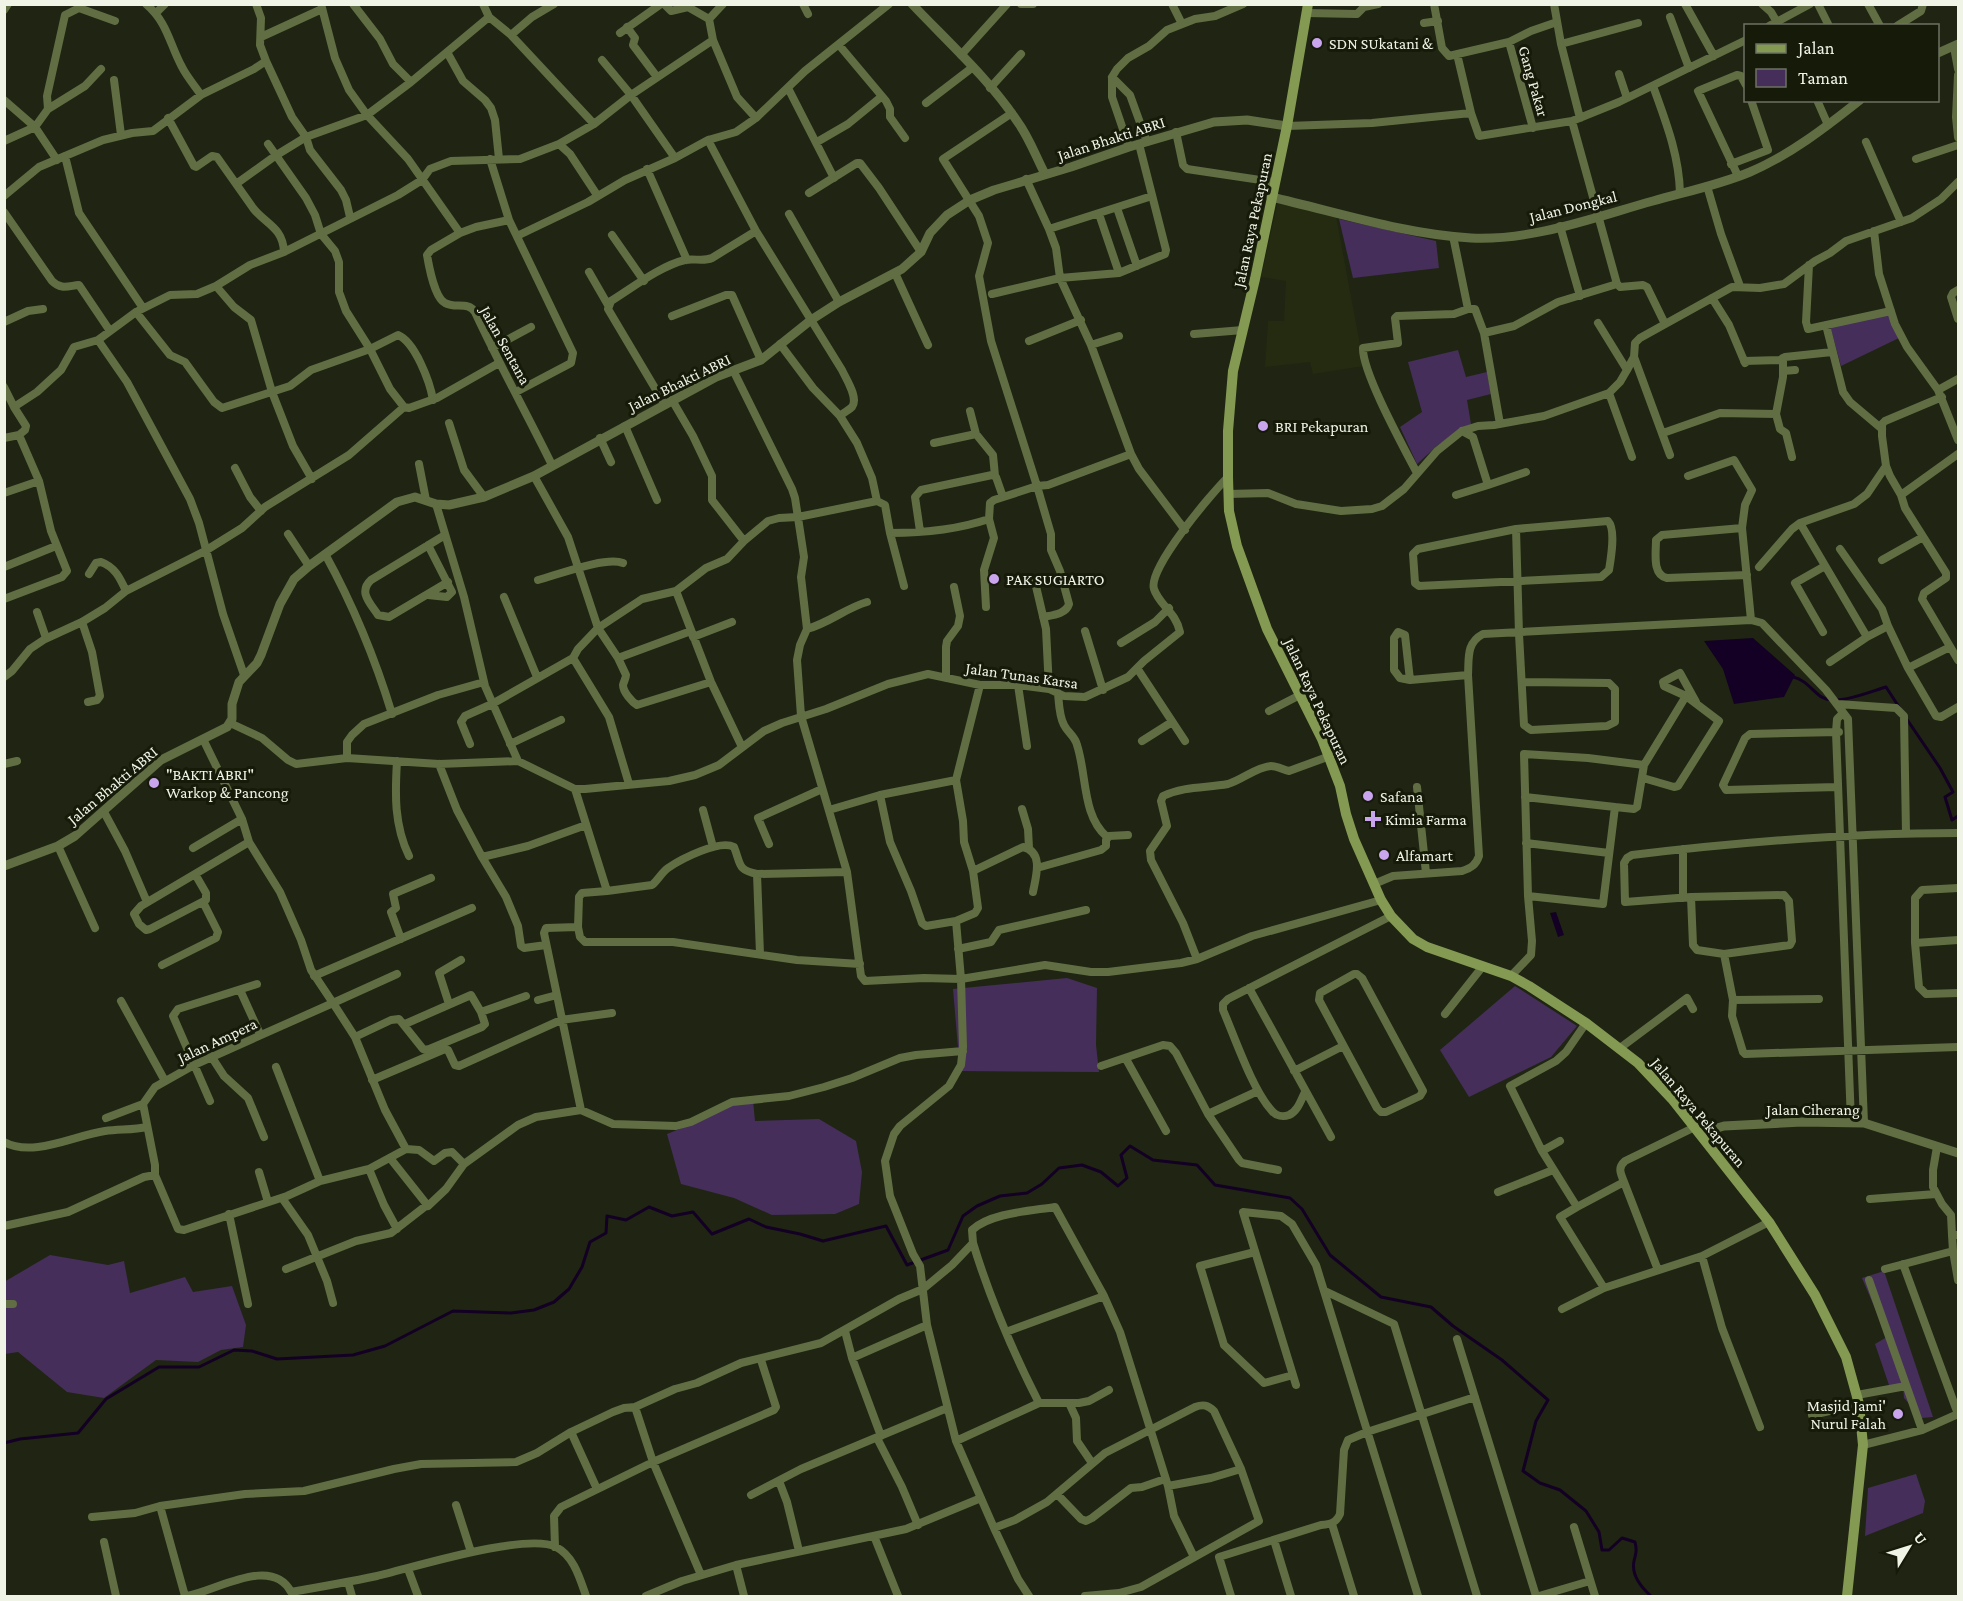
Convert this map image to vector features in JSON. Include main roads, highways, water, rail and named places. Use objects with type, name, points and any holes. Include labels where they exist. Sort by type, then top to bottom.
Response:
[{"type":"main road","name":"Jalan Raya Pekapuran","points":[[1308,9],[1287,126],[1244,330],[1233,371],[1230,396],[1228,494],[1231,523],[1237,546],[1267,629],[1330,756],[1354,839],[1381,900],[1391,916],[1403,930],[1420,943],[1511,976],[1586,1023],[1620,1048],[1654,1078],[1769,1222],[1815,1295],[1846,1357],[1858,1399],[1863,1445],[1847,1596]]},
{"type":"waterway","points":[[1793,677],[1804,682],[1820,696],[1834,700],[1852,698],[1886,687],[1899,707]]},
{"type":"waterway","points":[[1906,718],[1940,768],[1953,792],[1945,797],[1952,820],[1958,816]]},
{"type":"waterway","points":[[4,1443],[20,1439],[78,1433],[106,1399],[159,1367],[199,1367],[234,1350],[252,1351],[277,1359],[353,1355],[385,1346],[453,1311],[511,1313],[534,1310],[554,1302],[569,1289],[582,1267],[590,1242],[606,1233],[607,1216],[626,1220],[649,1207],[672,1216],[693,1212],[712,1234],[749,1219],[766,1227],[823,1241],[886,1226],[907,1265],[948,1250],[963,1216],[977,1206],[1000,1196],[1027,1193],[1042,1184],[1059,1168],[1082,1165],[1101,1172],[1118,1186],[1127,1178],[1121,1155],[1130,1146],[1153,1160],[1197,1165],[1215,1185],[1290,1198],[1302,1209],[1330,1255],[1381,1297],[1431,1307],[1453,1326],[1502,1360],[1548,1400],[1536,1421],[1523,1471],[1540,1483],[1560,1490],[1586,1511],[1599,1532],[1602,1550],[1609,1550],[1622,1538],[1635,1542],[1634,1571],[1641,1585],[1651,1596]]},
{"type":"place","name":"SDN SUkatani &","points":[[1317,43]]},
{"type":"place","name":"BRI Pekapuran","points":[[1263,426]]},
{"type":"place","name":"PAK SUGIARTO","points":[[994,579]]},
{"type":"place","name":"\"BAKTI ABRI\" Warkop & Pancong","points":[[154,783]]},
{"type":"place","name":"Safana","points":[[1368,796]]},
{"type":"place","name":"Kimia Farma","points":[[1373,819]]},
{"type":"place","name":"Alfamart","points":[[1384,855]]},
{"type":"place","name":"Masjid Jami' Nurul Falah","points":[[1898,1414]]}]
